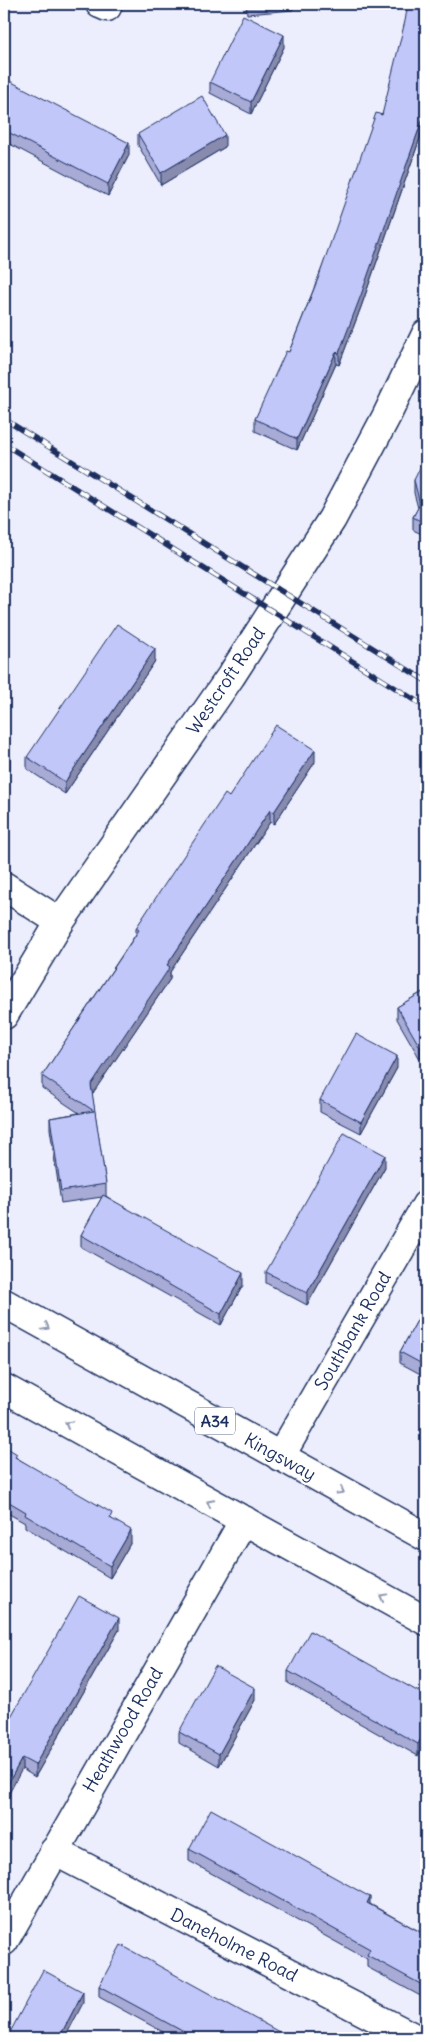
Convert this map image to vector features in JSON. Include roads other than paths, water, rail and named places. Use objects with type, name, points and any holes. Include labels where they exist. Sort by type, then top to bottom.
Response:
[{"type":"main road","name":"Westcroft Road","points":[[4,1015],[60,922],[231,676],[332,519],[386,417],[426,334]]},
{"type":"main road","points":[[4,886],[60,922]]},
{"type":"main road","name":"Southbank Road","points":[[280,1457],[426,1204]]},
{"type":"main road","name":"Kingsway","points":[[4,1303],[426,1537]]},
{"type":"main road","points":[[4,1388],[426,1621]]},
{"type":"main road","name":"Heathwood Road","points":[[4,1941],[244,1520]]},
{"type":"main road","name":"Daneholme Road","points":[[54,1851],[415,2038]]},
{"type":"railway","points":[[4,419],[426,681]]},
{"type":"railway","points":[[4,444],[426,707]]}]
